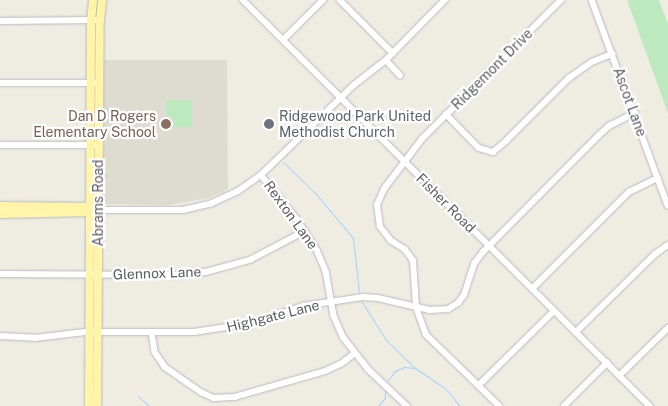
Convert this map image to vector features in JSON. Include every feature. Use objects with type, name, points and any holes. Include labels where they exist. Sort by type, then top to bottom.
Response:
[{"type":"main road","name":"Abrams Road","points":[[93,0],[95,20],[95,145],[98,210],[94,274],[97,406]]},
{"type":"main road","name":"Abrams Road","points":[[95,20],[102,0]]},
{"type":"main road","name":"Abrams Road","points":[[94,274],[90,210],[95,145]]},
{"type":"main road","points":[[0,206],[98,210]]},
{"type":"main road","points":[[0,214],[90,210]]},
{"type":"main road","name":"Abrams Road","points":[[89,406],[94,332]]},
{"type":"street","name":"Fisher Road","points":[[244,0],[650,406]]},
{"type":"street","points":[[283,40],[322,0]]},
{"type":"street","points":[[340,0],[393,53]]},
{"type":"street","points":[[434,0],[440,6]]},
{"type":"street","points":[[98,210],[173,210],[200,206],[232,194],[261,175],[340,97],[386,60],[445,0]]},
{"type":"street","name":"Ridgemont Drive","points":[[499,406],[426,335],[416,307],[413,261],[405,250],[385,235],[380,227],[376,212],[384,189],[404,162],[446,114],[561,0]]},
{"type":"street","name":"Ascot Lane","points":[[592,0],[668,205]]},
{"type":"street","points":[[0,21],[95,20]]},
{"type":"street","points":[[446,114],[479,148],[486,152],[498,149],[569,78],[592,62],[612,54]]},
{"type":"street","points":[[386,60],[400,75]]},
{"type":"street","points":[[0,83],[95,83]]},
{"type":"street","name":"Highgate Lane","points":[[0,336],[35,338],[94,332],[152,333],[212,330],[261,321],[302,306],[371,296],[416,307],[437,310],[448,308],[458,303],[466,291],[474,264],[489,246],[598,136],[609,126],[635,113]]},
{"type":"street","points":[[0,145],[95,145]]},
{"type":"street","name":"Rexton Lane","points":[[261,175],[305,231],[322,260],[338,327],[354,354],[407,406]]},
{"type":"street","points":[[532,289],[630,192],[658,178]]},
{"type":"street","name":"Glennox Lane","points":[[0,274],[175,275],[206,272],[250,260],[305,231]]},
{"type":"street","points":[[576,332],[654,255],[668,245]]},
{"type":"street","points":[[479,385],[554,310]]},
{"type":"street","points":[[619,376],[668,328]]},
{"type":"street","points":[[152,333],[155,352],[165,368],[201,392],[214,398],[235,397],[325,371],[341,364],[354,354]]},
{"type":"street","points":[[564,406],[607,363]]},
{"type":"shaded area","name":"Dan D Rogers Elementary School","points":[[103,60],[227,60],[228,189],[209,198],[168,205],[105,204]]},
{"type":"green space","points":[[627,0],[659,0],[668,24],[668,113]]},
{"type":"green space","points":[[166,100],[192,100],[192,127],[171,127],[171,117],[166,116]]},
{"type":"waterway","points":[[283,162],[316,194],[353,238],[359,292]]},
{"type":"waterway","points":[[362,302],[386,340],[415,368],[446,389],[460,406]]},
{"type":"waterway","points":[[388,380],[395,371],[404,367],[415,368]]},
{"type":"waterway","points":[[378,406],[385,398],[385,391]]},
{"type":"waterway","points":[[138,396],[149,406]]},
{"type":"place","name":"Dan D Rogers Elementary School","points":[[166,124]]},
{"type":"place","name":"Ridgewood Park United Methodist Church","points":[[269,124]]}]
